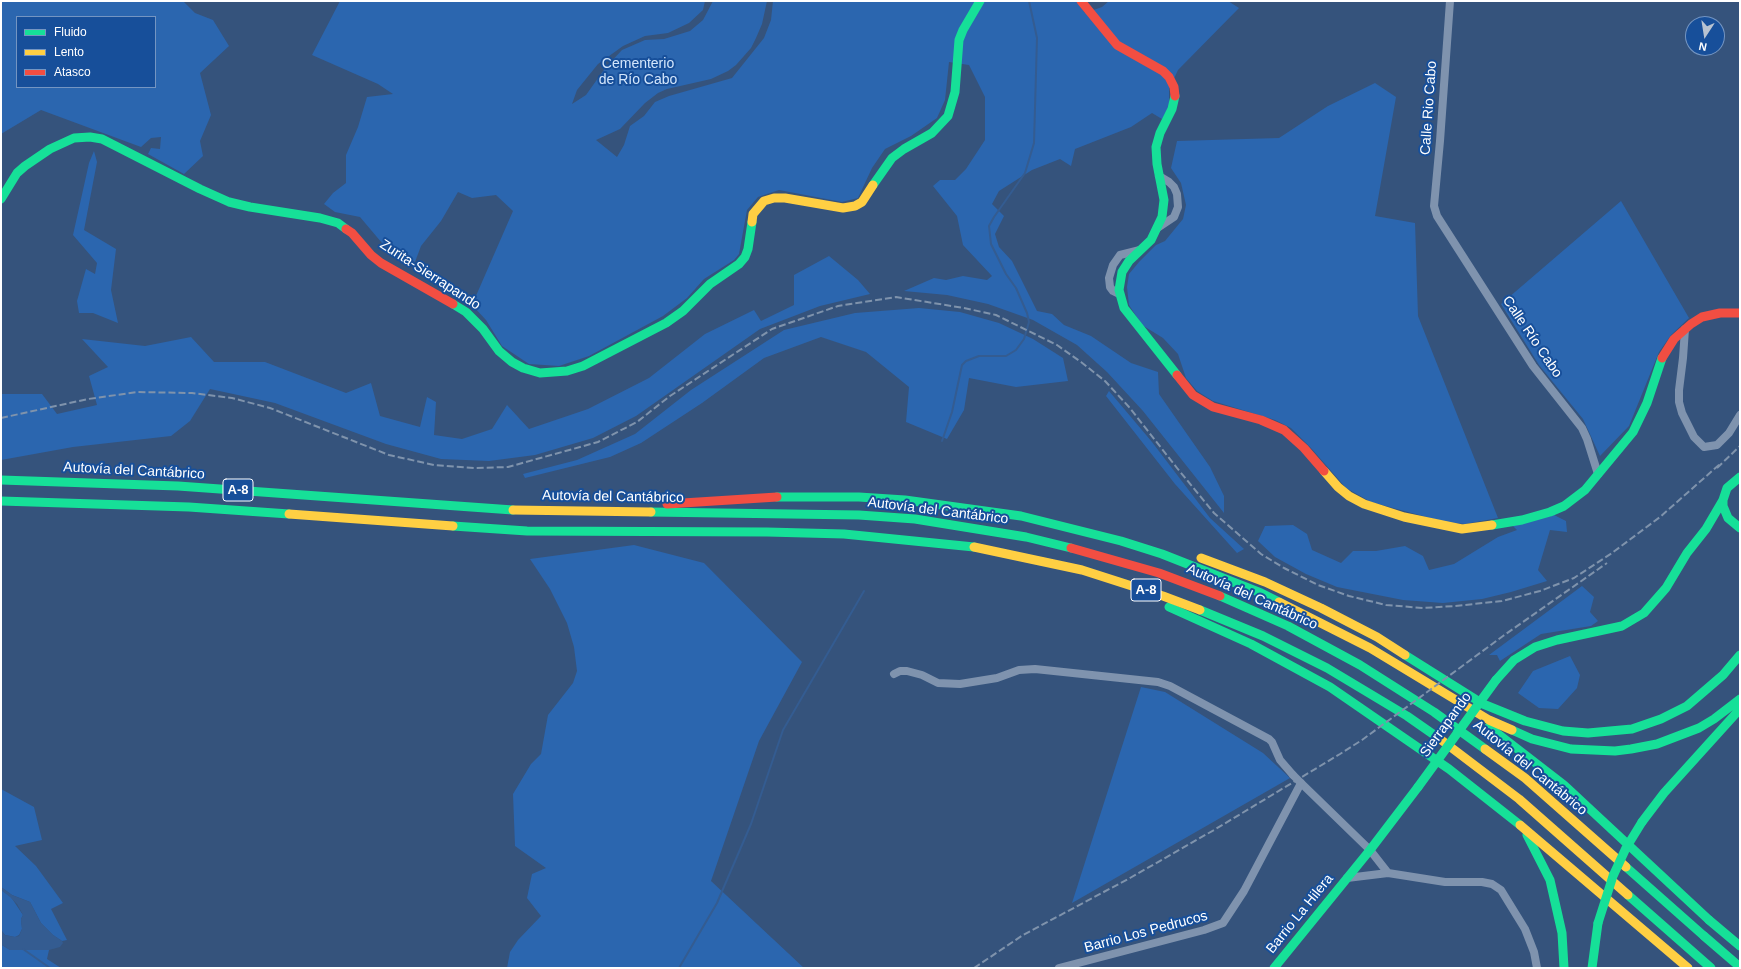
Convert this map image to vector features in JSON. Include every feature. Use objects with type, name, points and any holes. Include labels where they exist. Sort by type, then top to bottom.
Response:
[{"type":"main road","name":"Zurita-Sierrapando","points":[[1,199],[10,181],[21,169],[50,149],[65,141],[79,137],[102,139],[200,189],[229,202],[250,207],[320,218],[338,223],[352,233],[381,263],[442,296],[466,312],[483,329],[499,351],[512,362],[523,368],[540,373],[567,371],[583,366],[666,323],[683,311],[710,284],[739,264],[745,257],[748,249],[753,214],[758,206],[764,201],[774,198],[785,198],[843,208],[855,206],[862,202],[892,158],[904,149],[932,133],[948,116],[955,92],[959,40],[963,30],[980,1]]},
{"type":"main road","points":[[1081,1],[1117,45],[1159,68],[1166,74],[1173,84],[1175,96],[1174,105],[1160,133],[1156,147],[1156,158],[1164,200],[1162,217],[1159,227],[1151,240],[1132,257],[1124,268],[1120,281],[1119,294],[1126,312],[1193,395],[1213,407],[1261,420],[1284,430],[1304,448],[1338,487],[1356,500],[1372,508],[1438,525],[1455,528],[1475,528],[1522,520],[1557,509],[1569,503],[1579,495],[1598,474],[1633,432],[1647,403],[1664,354],[1674,339],[1697,320],[1708,315],[1720,313],[1740,313]]},
{"type":"main road","name":"Sierrapando","points":[[1418,787],[1496,680],[1514,660],[1535,647],[1557,640],[1615,628],[1636,619],[1659,598],[1687,553],[1706,529],[1723,500],[1727,488],[1731,483],[1740,478]]},
{"type":"main road","name":"Autovía del Cantábrico","points":[[1,480],[107,482],[186,486],[474,508],[567,511],[822,513],[915,519],[1041,540],[1104,556],[1158,573],[1238,603],[1288,626],[1354,661],[1434,712],[1539,790],[1740,967]]},
{"type":"main road","points":[[474,508],[625,506],[767,497],[859,497],[966,505],[1021,512],[1062,520],[1114,532],[1187,554],[1265,582],[1378,637],[1483,704],[1524,721],[1558,730],[1588,733],[1617,731],[1632,729],[1661,719],[1687,706],[1700,696],[1723,675],[1740,655]]},
{"type":"main road","points":[[905,500],[1021,516],[1072,528],[1162,554],[1247,587],[1313,618],[1370,648],[1476,712],[1519,734],[1558,746],[1599,751],[1631,750],[1673,739],[1714,719],[1740,699]]},
{"type":"main road","points":[[1723,500],[1724,512],[1736,526]]},
{"type":"main road","name":"A-8","points":[[1,501],[103,503],[196,508],[527,531],[767,532],[844,534],[932,542],[986,549],[1082,570],[1191,606],[1241,626],[1332,671],[1426,728],[1534,811],[1711,968]]},
{"type":"main road","points":[[1706,529],[1724,524],[1736,526]]},
{"type":"main road","points":[[932,542],[1012,558],[1097,582],[1165,605],[1251,644],[1330,687],[1396,731],[1500,808],[1688,968]]},
{"type":"main road","points":[[1439,690],[1526,754],[1564,785],[1709,920],[1740,946]]},
{"type":"main road","points":[[1592,968],[1598,923],[1603,903],[1617,866],[1642,822],[1668,788],[1740,709]]},
{"type":"main road","name":"Barrio La Hilera","points":[[1274,968],[1370,850],[1418,787]]},
{"type":"main road","points":[[1500,808],[1526,834],[1534,846],[1550,880],[1559,916],[1564,968]]},
{"type":"main road","points":[[1729,968],[1740,938]]},
{"type":"street","name":"Calle Rio Cabo","points":[[1437,216],[1434,206],[1450,1]]},
{"type":"street","points":[[1159,176],[1169,182],[1174,188],[1177,194],[1178,207],[1174,217],[1159,227]]},
{"type":"street","name":"Calle Río Cabo","points":[[1437,216],[1533,366],[1582,428],[1598,474]]},
{"type":"street","points":[[1685,329],[1683,358],[1679,383],[1680,402],[1682,413],[1694,437],[1704,447],[1717,445],[1728,433],[1740,415]]},
{"type":"street","points":[[894,674],[900,671],[907,671],[922,675],[938,683],[960,684],[997,678],[1019,670],[1035,669],[1158,682],[1170,686],[1269,739],[1272,742],[1280,760],[1293,775],[1370,850],[1388,873]]},
{"type":"street","name":"Barrio Los Pedrucos","points":[[1059,968],[1204,930],[1223,923],[1244,892],[1301,783]]},
{"type":"street","name":"Barrio La Hilera","points":[[1347,878],[1388,873],[1445,882],[1482,882],[1497,887],[1525,929],[1534,952],[1537,968]]},
{"type":"green space","points":[[1,1],[183,1],[195,13],[213,20],[229,46],[200,73],[211,115],[200,141],[203,156],[184,174],[148,154],[151,148],[160,149],[161,137],[151,138],[141,147],[41,110],[1,134]]},
{"type":"green space","name":"Cementerio de Río Cabo","points":[[340,1],[705,1],[703,10],[689,23],[668,33],[645,36],[623,46],[598,64],[577,90],[572,104],[586,95],[606,67],[622,50],[645,40],[664,39],[690,31],[703,20],[713,1],[767,1],[762,24],[756,38],[751,48],[736,65],[728,71],[711,79],[667,89],[658,93],[645,103],[620,129],[596,140],[617,157],[624,145],[630,126],[644,116],[655,102],[669,96],[732,78],[764,38],[771,20],[773,1],[1076,1],[1085,13],[1102,7],[1109,1],[1228,1],[1239,8],[1178,70],[1169,89],[1169,108],[1162,119],[1152,113],[1131,127],[1075,149],[1071,166],[1060,159],[1032,170],[999,191],[992,204],[1004,216],[995,234],[999,247],[1012,261],[1037,311],[1052,314],[1064,325],[1091,336],[1131,363],[1158,372],[1159,394],[1210,467],[1224,496],[1224,513],[1143,411],[1107,372],[1077,345],[1033,320],[988,304],[947,295],[904,291],[934,278],[946,280],[963,276],[987,280],[992,276],[963,245],[957,216],[933,186],[940,180],[955,180],[966,169],[985,140],[985,97],[969,65],[949,62],[945,100],[937,118],[911,136],[885,149],[872,168],[858,198],[842,202],[779,190],[758,197],[747,210],[739,254],[734,260],[704,279],[687,298],[663,316],[589,356],[559,366],[529,364],[502,346],[486,320],[472,305],[513,211],[496,195],[472,198],[458,192],[441,221],[421,246],[415,262],[382,243],[360,217],[335,212],[324,204],[333,193],[346,183],[346,155],[358,127],[367,97],[393,94],[378,84],[312,55]]},
{"type":"green space","points":[[1375,83],[1396,97],[1375,216],[1415,223],[1418,316],[1498,518],[1465,524],[1445,522],[1371,502],[1346,488],[1311,448],[1291,428],[1275,420],[1213,401],[1197,391],[1186,378],[1178,354],[1163,338],[1142,325],[1129,305],[1127,287],[1129,274],[1156,245],[1165,241],[1183,219],[1186,205],[1181,183],[1171,168],[1177,141],[1279,138],[1328,106]]},
{"type":"green space","points":[[94,151],[97,162],[84,230],[116,249],[111,290],[118,323],[93,313],[79,313],[77,301],[86,269],[95,274],[97,263],[73,235],[89,163]]},
{"type":"green space","points":[[1621,201],[1689,318],[1671,335],[1659,352],[1629,426],[1600,456],[1583,419],[1539,365],[1501,304]]},
{"type":"green space","points":[[829,256],[858,280],[870,294],[820,306],[760,329],[636,416],[593,438],[535,455],[489,461],[441,459],[386,444],[275,403],[210,389],[190,421],[171,436],[73,447],[1,460],[1,394],[42,394],[57,414],[97,405],[89,376],[108,367],[82,339],[145,346],[191,337],[214,362],[265,362],[346,393],[371,383],[380,416],[420,427],[427,397],[436,402],[434,435],[462,439],[492,429],[507,405],[529,429],[588,409],[649,378],[705,334],[754,310],[761,321],[794,305],[794,275]]},
{"type":"green space","points":[[919,308],[960,312],[999,323],[1033,339],[1063,358],[1068,381],[1016,387],[969,378],[964,410],[947,439],[906,422],[909,387],[866,352],[821,337],[764,358],[702,403],[641,443],[610,457],[525,478],[523,474],[577,460],[635,434],[691,390],[784,330],[855,313]]},
{"type":"green space","points":[[1109,391],[1152,442],[1210,518],[1244,549],[1237,553],[1175,484],[1106,396]]},
{"type":"green space","points":[[1554,515],[1566,521],[1567,532],[1550,530],[1538,570],[1547,581],[1482,599],[1443,603],[1403,600],[1337,587],[1306,574],[1275,557],[1258,541],[1265,526],[1293,525],[1307,534],[1312,550],[1341,563],[1353,551],[1376,551],[1405,546],[1423,556],[1429,570],[1454,564],[1498,537],[1517,530],[1512,525]]},
{"type":"green space","points":[[634,545],[704,563],[802,662],[759,741],[711,881],[804,968],[507,968],[510,952],[518,940],[541,916],[527,898],[532,874],[546,868],[515,846],[513,794],[531,764],[541,754],[548,715],[573,683],[577,671],[574,647],[567,623],[550,589],[530,559]]},
{"type":"green space","points":[[1582,586],[1594,597],[1590,612],[1598,621],[1591,626],[1541,634],[1500,661],[1497,655],[1489,655]]},
{"type":"green space","points":[[1570,656],[1580,675],[1577,688],[1558,709],[1539,708],[1518,693],[1533,671]]},
{"type":"green space","points":[[1141,687],[1165,692],[1263,753],[1290,778],[1072,903]]},
{"type":"green space","points":[[1,789],[34,807],[42,840],[15,846],[36,866],[63,903],[51,909],[67,940],[62,941],[53,935],[41,923],[30,902],[12,895],[1,887]]},
{"type":"green space","points":[[1,890],[11,897],[23,915],[21,919],[22,929],[19,935],[15,937],[5,935],[1,930]]},
{"type":"green space","points":[[1,943],[10,950],[49,950],[47,959],[61,968],[1,968]]},
{"type":"shaded area","points":[[1,887],[12,895],[30,902],[41,923],[53,935],[62,941],[63,943],[60,947],[49,950],[10,950],[2,945],[1,930],[5,935],[15,937],[19,936],[22,929],[21,919],[23,915],[17,904],[1,890]]},
{"type":"waterway","points":[[942,441],[952,412],[962,365],[966,361],[979,356],[1006,356],[1016,350],[1024,339],[1029,322],[1027,313],[1016,288],[1006,274],[991,244],[989,226],[1025,173],[1034,143],[1037,38],[1029,1]]},
{"type":"waterway","points":[[679,968],[717,903],[751,824],[783,730],[864,591]]},
{"type":"waterway","points":[[23,949],[50,968]]},
{"type":"railway","points":[[1,418],[88,399],[138,392],[192,393],[232,398],[270,408],[389,455],[434,465],[475,468],[508,467],[598,442],[637,422],[670,396],[772,329],[838,306],[896,297],[964,308],[996,315],[1057,345],[1105,381],[1129,407],[1214,513],[1261,554],[1284,568],[1318,585],[1349,596],[1386,605],[1423,608],[1502,601],[1540,591],[1574,578],[1612,553],[1660,517],[1720,464]]},
{"type":"railway","points":[[1717,468],[1740,446]]},
{"type":"railway","points":[[974,968],[1023,935],[1130,878],[1214,830],[1362,740],[1503,636],[1607,563]]},
{"type":"traffic: fast","points":[[873,185],[892,158],[904,149],[932,133],[948,116],[955,92],[959,40],[963,30],[980,1]]},
{"type":"traffic: fast","points":[[1175,96],[1172,109],[1160,133],[1156,147],[1157,164],[1164,200],[1162,217],[1151,240],[1129,261],[1122,272],[1119,290],[1124,308],[1177,375]]},
{"type":"traffic: fast","points":[[1,199],[17,173],[25,166],[50,149],[74,138],[90,137],[102,139],[200,189],[229,202],[250,207],[320,218],[338,223],[346,229]]},
{"type":"traffic: fast","points":[[453,304],[466,312],[483,329],[499,351],[512,362],[523,368],[540,373],[567,371],[583,366],[666,323],[683,311],[710,284],[739,264],[745,257],[748,249],[752,222]]},
{"type":"traffic: fast","points":[[1492,525],[1522,520],[1550,512],[1564,506],[1585,490],[1633,432],[1647,403],[1662,358]]},
{"type":"traffic: fast","points":[[1740,477],[1727,488],[1723,500],[1723,506],[1728,518],[1740,528]]},
{"type":"traffic: fast","points":[[1,480],[178,486],[513,510]]},
{"type":"traffic: fast","points":[[777,497],[859,497],[905,500],[1021,516],[1121,541],[1162,554],[1261,593],[1279,602]]},
{"type":"traffic: fast","points":[[1496,680],[1514,660],[1535,647],[1557,640],[1622,626],[1644,613],[1666,588],[1687,553],[1706,529],[1723,500]]},
{"type":"traffic: fast","points":[[1,501],[189,507],[289,514]]},
{"type":"traffic: fast","points":[[651,512],[859,515],[915,519],[1026,537],[1071,548]]},
{"type":"traffic: fast","points":[[453,526],[527,531],[767,532],[844,534],[974,547]]},
{"type":"traffic: fast","points":[[1220,596],[1288,626],[1360,665],[1434,712],[1485,749]]},
{"type":"traffic: fast","points":[[1169,607],[1251,644],[1330,687],[1449,769],[1520,825]]},
{"type":"traffic: fast","points":[[1200,610],[1263,636],[1327,668],[1407,716],[1440,739]]},
{"type":"traffic: fast","points":[[1405,655],[1483,704],[1525,721],[1563,731],[1588,733],[1632,729],[1661,719],[1687,706],[1723,675],[1740,655]]},
{"type":"traffic: fast","points":[[1418,787],[1496,680]]},
{"type":"traffic: fast","points":[[1512,730],[1532,739],[1571,749],[1615,751],[1631,749],[1657,744],[1699,728],[1714,719],[1740,699]]},
{"type":"traffic: fast","points":[[1642,822],[1664,793],[1740,709]]},
{"type":"traffic: fast","points":[[1489,727],[1564,785],[1709,920]]},
{"type":"traffic: fast","points":[[1274,968],[1370,850],[1418,787]]},
{"type":"traffic: fast","points":[[1598,923],[1613,876],[1626,848],[1642,822]]},
{"type":"traffic: fast","points":[[1527,835],[1550,880],[1562,933],[1564,968]]},
{"type":"traffic: fast","points":[[1626,867],[1704,936]]},
{"type":"traffic: fast","points":[[1628,895],[1711,968]]},
{"type":"traffic: fast","points":[[1709,920],[1740,946]]},
{"type":"traffic: fast","points":[[1592,968],[1598,923]]},
{"type":"traffic: fast","points":[[1704,936],[1740,967]]},
{"type":"traffic: slow","points":[[752,222],[753,214],[764,201],[774,198],[785,198],[843,208],[855,206],[862,202],[873,185]]},
{"type":"traffic: slow","points":[[1324,471],[1338,487],[1349,496],[1364,504],[1404,517],[1462,529],[1492,525]]},
{"type":"traffic: slow","points":[[513,510],[651,512]]},
{"type":"traffic: slow","points":[[289,514],[453,526]]},
{"type":"traffic: slow","points":[[974,547],[1082,570],[1163,596],[1200,610]]},
{"type":"traffic: slow","points":[[1201,558],[1265,582],[1321,608],[1377,637],[1405,655]]},
{"type":"traffic: slow","points":[[1279,602],[1370,648],[1489,720],[1512,730]]},
{"type":"traffic: slow","points":[[1440,739],[1519,799],[1628,895]]},
{"type":"traffic: slow","points":[[1485,749],[1525,778],[1626,867]]},
{"type":"traffic: slow","points":[[1520,825],[1688,968]]},
{"type":"traffic: jam","points":[[1081,1],[1117,45],[1163,71],[1169,77],[1174,87],[1175,96]]},
{"type":"traffic: jam","points":[[346,229],[352,233],[371,255],[381,263],[453,304]]},
{"type":"traffic: jam","points":[[1662,358],[1674,339],[1691,324],[1702,317],[1720,313],[1740,313]]},
{"type":"traffic: jam","points":[[1177,375],[1193,395],[1213,407],[1261,420],[1284,430],[1304,448],[1324,471]]},
{"type":"traffic: jam","points":[[667,504],[777,497]]},
{"type":"traffic: jam","points":[[1071,548],[1159,573],[1220,596]]}]
